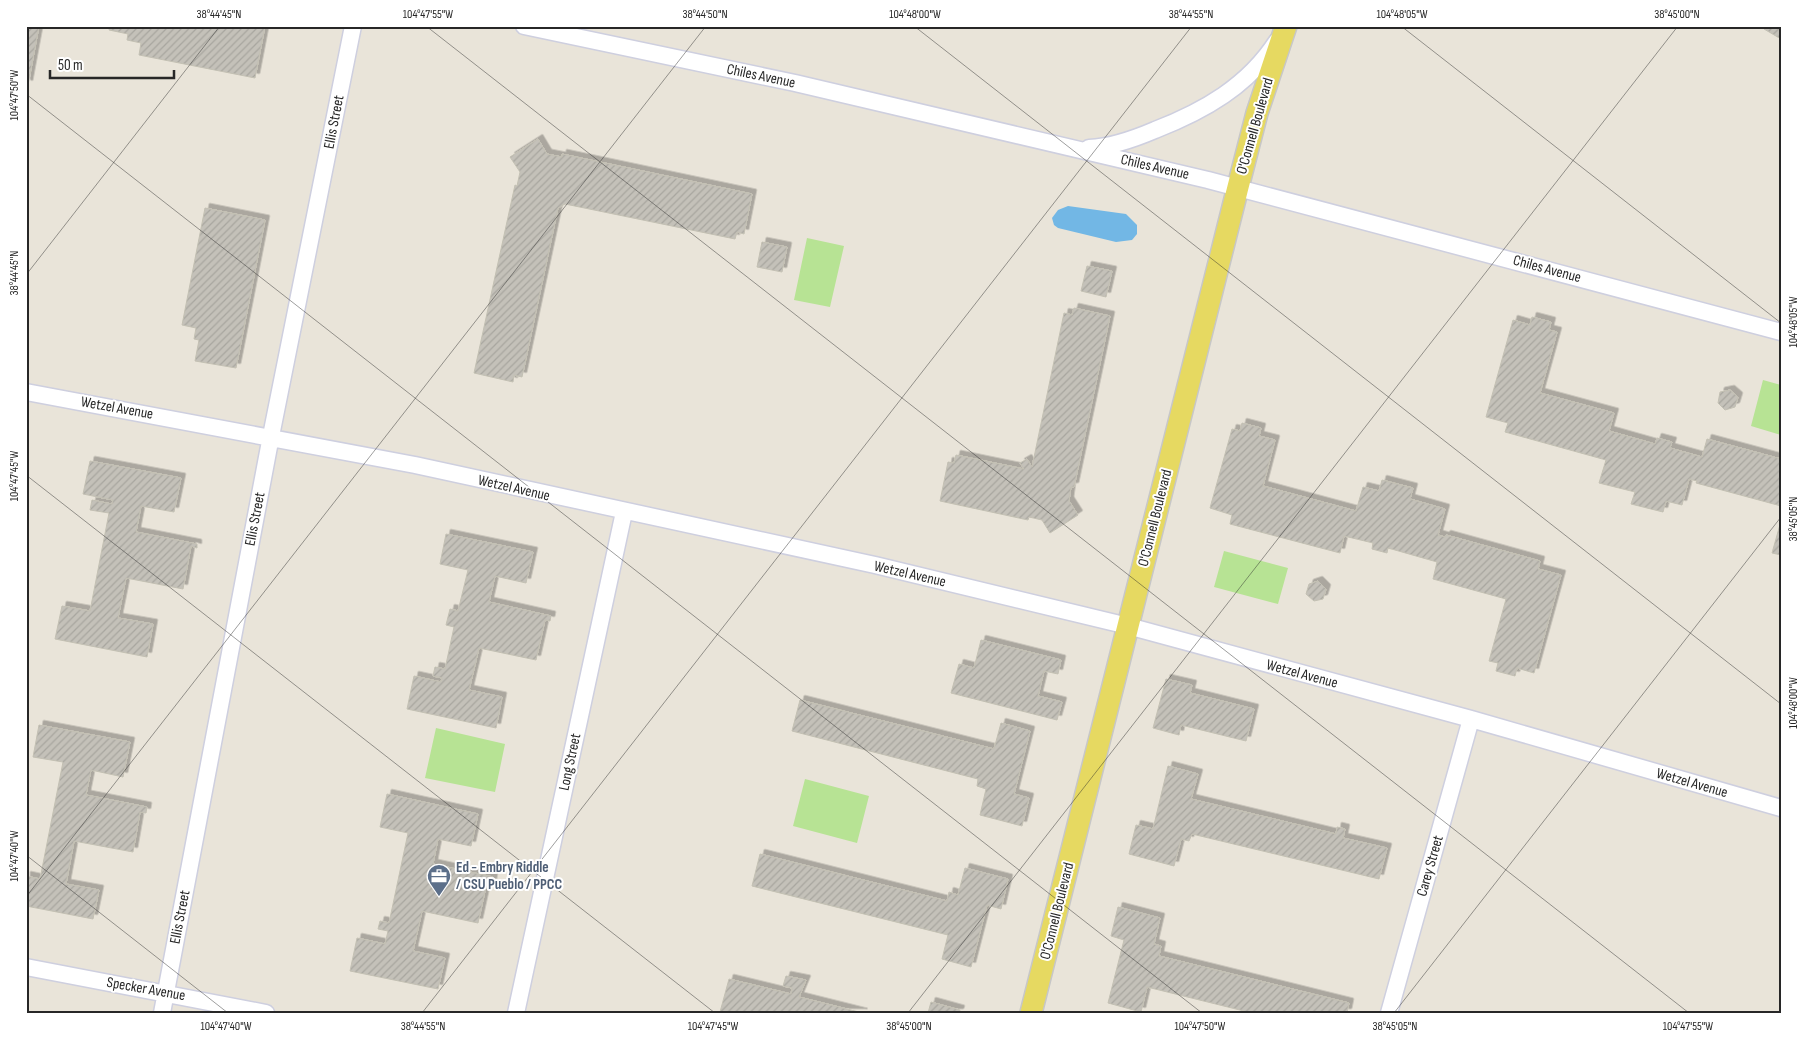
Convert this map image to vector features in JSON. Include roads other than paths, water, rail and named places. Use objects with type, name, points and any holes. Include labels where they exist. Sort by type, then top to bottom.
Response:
[{"type":"main road","name":"O'Connell Boulevard","points":[[1031,1013],[1257,113],[1286,26]]},
{"type":"street","name":"Ellis Street","points":[[162,1013],[270,436],[354,26]]},
{"type":"street","name":"Chiles Avenue","points":[[524,26],[795,83],[1238,187],[1781,332]]},
{"type":"street","points":[[1076,148],[1098,147],[1143,135],[1215,102],[1257,68],[1286,26]]},
{"type":"street","name":"Wetzel Avenue","points":[[26,392],[270,436],[415,465],[624,512],[875,565],[1128,626],[1470,719],[1781,808]]},
{"type":"street","name":"Long Street","points":[[516,1013],[624,512]]},
{"type":"street","name":"Carey Street","points":[[1389,1013],[1470,719]]},
{"type":"street","name":"Specker Avenue","points":[[26,967],[166,992],[266,1013]]},
{"type":"water","points":[[1068,206],[1126,214],[1137,225],[1137,234],[1132,240],[1116,242],[1058,228],[1054,225],[1052,218],[1058,210]]},
{"type":"place","name":"Ed - Embry Riddle / CSU Pueblo / PPCC","points":[[439,897]]}]
